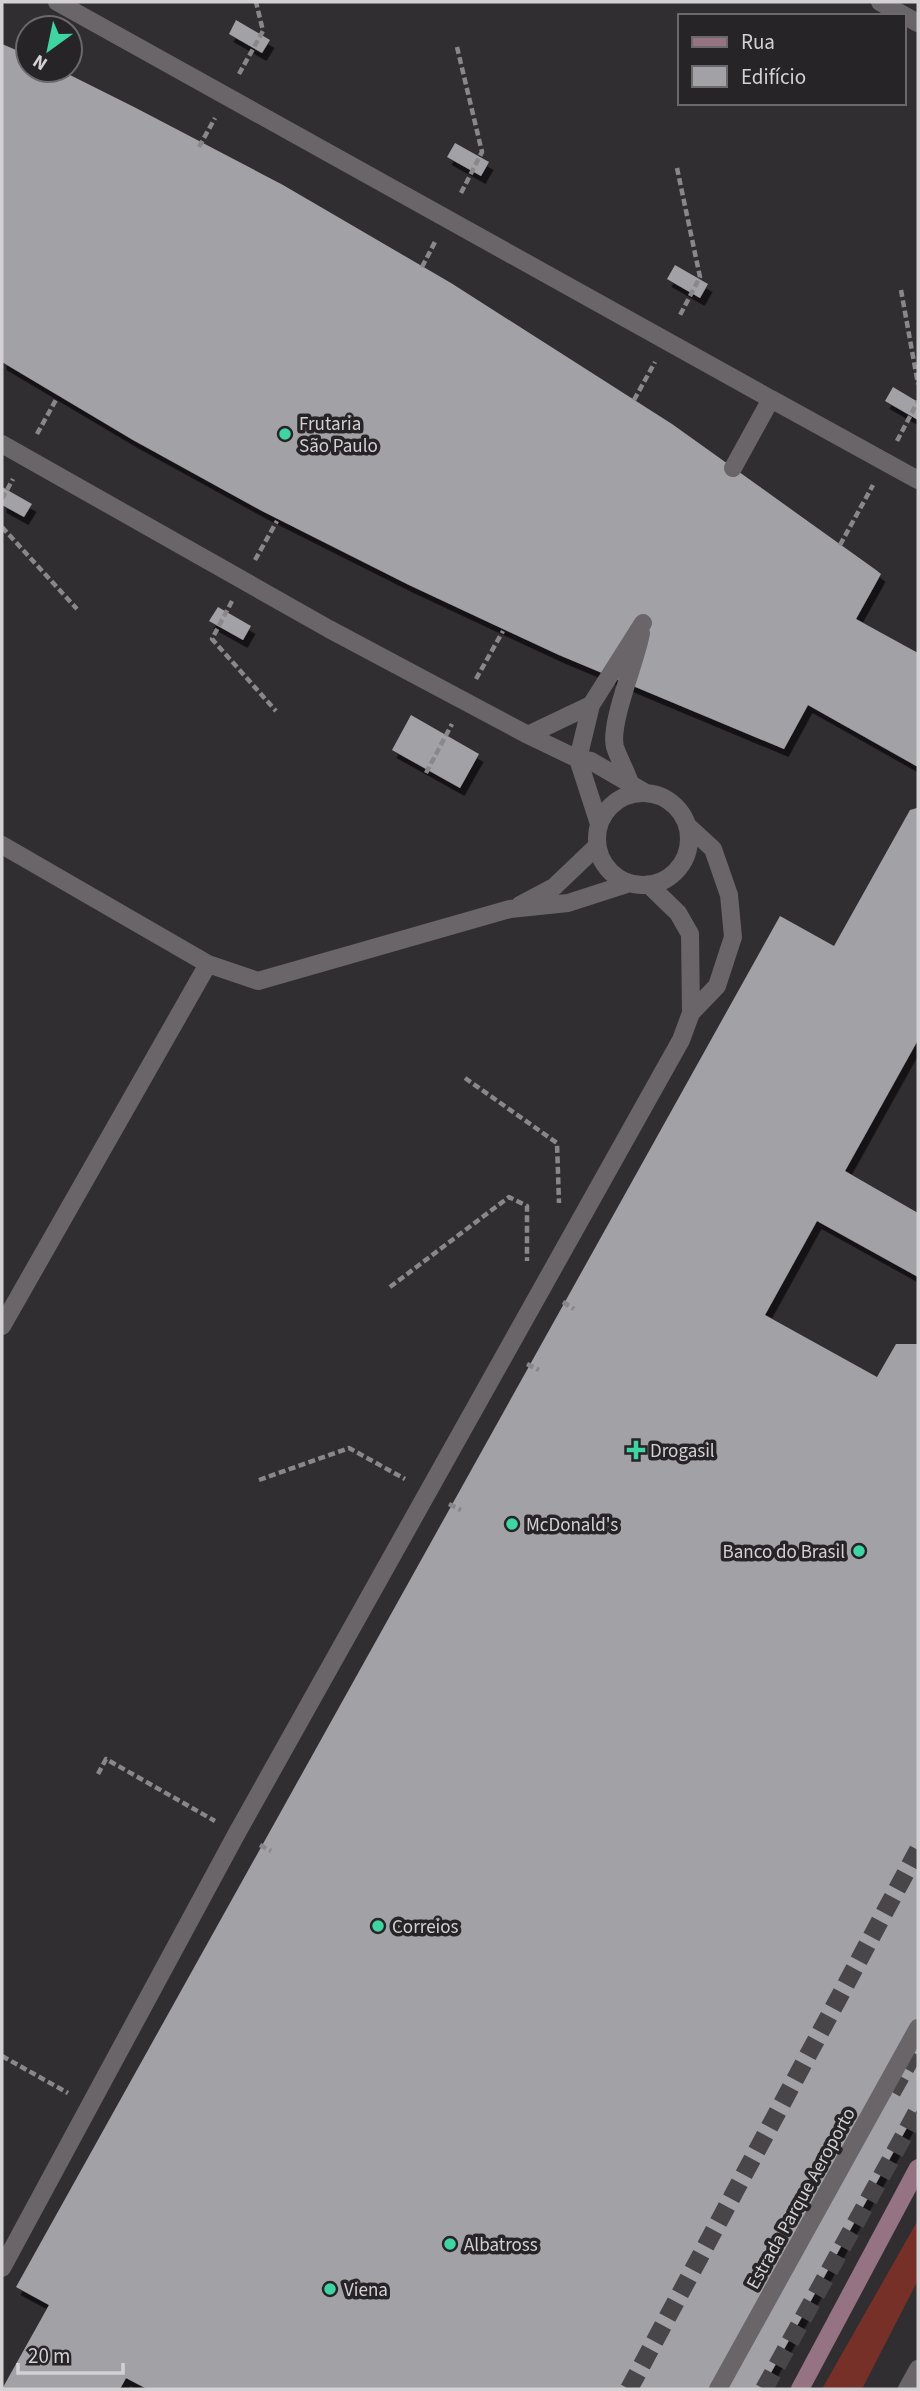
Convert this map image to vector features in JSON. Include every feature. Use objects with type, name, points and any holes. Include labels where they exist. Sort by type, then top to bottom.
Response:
[{"type":"main road","points":[[800,2389],[918,2168]]},
{"type":"street","points":[[57,2],[918,480]]},
{"type":"street","points":[[880,2],[902,14]]},
{"type":"street","points":[[733,468],[771,399]]},
{"type":"street","points":[[2,444],[243,581],[528,735],[578,759],[591,761],[646,793],[673,803],[688,827],[713,849],[729,895],[733,937],[717,986],[691,1013]]},
{"type":"street","points":[[630,783],[615,746],[614,727],[636,660],[643,623],[591,705],[578,759],[599,824],[597,846],[610,870],[630,883]]},
{"type":"street","points":[[528,735],[591,705]]},
{"type":"street","points":[[599,824],[617,800],[631,794],[646,793]]},
{"type":"street","points":[[2,845],[208,964],[258,981],[510,909],[568,903],[630,883],[649,885],[666,879],[679,868],[688,853],[688,827]]},
{"type":"street","points":[[510,909],[554,887],[597,846]]},
{"type":"street","points":[[2,2268],[237,1833],[681,1040],[691,1013],[690,934],[678,913],[649,885]]},
{"type":"street","points":[[2,1326],[208,964]]},
{"type":"street","name":"Estrada Parque Aeroporto","points":[[718,2389],[918,2028]]},
{"type":"street","points":[[907,2389],[918,2369]]},
{"type":"path","points":[[422,267],[482,152],[457,47]]},
{"type":"path","points":[[634,400],[700,277],[677,168]]},
{"type":"path","points":[[901,290],[918,384]]},
{"type":"path","points":[[276,711],[212,639],[277,521]]},
{"type":"path","points":[[2,527],[76,609]]},
{"type":"path","points":[[465,1077],[557,1143],[559,1206]]},
{"type":"path","points":[[390,1287],[509,1197],[527,1206],[527,1262]]},
{"type":"path","points":[[561,1257],[562,1301],[574,1309]]},
{"type":"path","points":[[527,1318],[527,1364],[539,1370]]},
{"type":"path","points":[[259,1480],[349,1448],[461,1510]]},
{"type":"path","points":[[98,1774],[106,1759],[271,1851]]},
{"type":"path","points":[[2,2056],[89,2105]]},
{"type":"shaded area","points":[[918,2220],[918,2280],[862,2389],[822,2389]]},
{"type":"building","points":[[236,20],[270,40],[262,53],[229,34]]},
{"type":"building","points":[[2,44],[14,49],[14,84],[84,82],[283,185],[451,283],[672,424],[876,570],[881,574],[856,619],[918,653],[918,767],[808,705],[784,749],[559,655],[409,585],[262,511],[133,440],[2,362]]},
{"type":"building","points":[[455,143],[489,162],[481,176],[447,157]]},
{"type":"building","points":[[675,265],[708,284],[700,298],[667,279]]},
{"type":"building","points":[[893,387],[918,402],[918,420],[885,401]]},
{"type":"building","points":[[2,487],[32,504],[24,517],[2,505]]},
{"type":"building","points":[[218,607],[251,626],[243,640],[209,621]]},
{"type":"building","points":[[411,715],[479,754],[460,788],[392,750]]},
{"type":"building","points":[[917,808],[918,1040],[845,1171],[918,1213],[918,1277],[817,1221],[765,1315],[877,1377],[896,1344],[918,1344],[918,2108],[762,2389],[147,2389],[126,2378],[120,2389],[2,2389],[49,2305],[16,2287],[780,916],[834,946],[910,810]]},
{"type":"tunnel","points":[[629,2389],[918,1850]]},
{"type":"tunnel","points":[[892,2092],[918,2046]]},
{"type":"tunnel","points":[[764,2389],[918,2110]]},
{"type":"place","name":"Frutaria São Paulo","points":[[285,434]]},
{"type":"place","name":"Drogasil","points":[[636,1450]]},
{"type":"place","name":"McDonald's","points":[[512,1524]]},
{"type":"place","name":"Banco do Brasil","points":[[859,1551]]},
{"type":"place","name":"Correios","points":[[378,1926]]},
{"type":"place","name":"Albatross","points":[[450,2244]]},
{"type":"place","name":"Viena","points":[[330,2289]]}]
